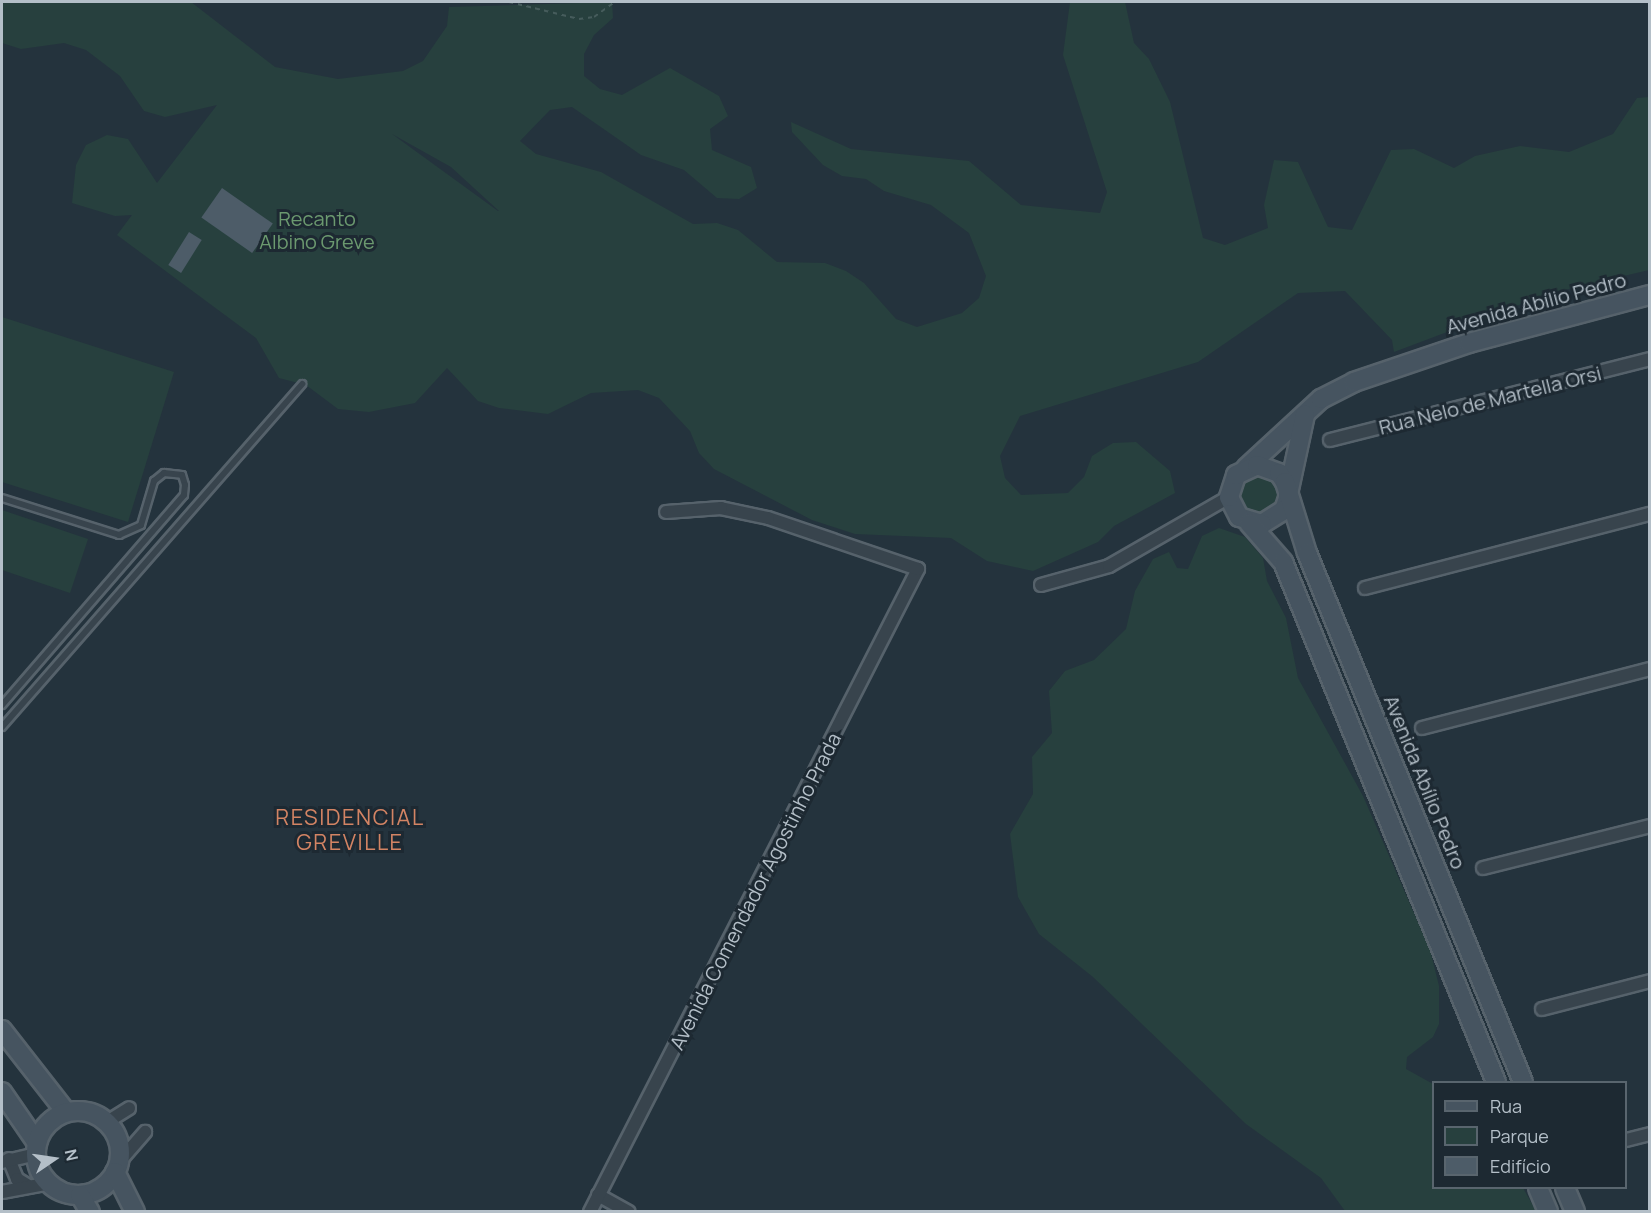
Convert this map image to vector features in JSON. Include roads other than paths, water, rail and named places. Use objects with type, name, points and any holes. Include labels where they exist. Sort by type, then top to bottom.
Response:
[{"type":"street","name":"Avenida Abílio Pedro","points":[[1246,468],[1321,399],[1354,382],[1468,343],[1650,295]]},
{"type":"street","name":"Rua Nelo de Martella Orsi","points":[[1330,440],[1650,359]]},
{"type":"street","points":[[1249,523],[1275,520],[1288,496],[1305,415]]},
{"type":"street","points":[[1041,585],[1109,566],[1229,497],[1236,475],[1246,468],[1257,465],[1279,473],[1288,496]]},
{"type":"street","name":"Avenida Abílio Pedro","points":[[1288,496],[1522,1081]]},
{"type":"street","points":[[1229,497],[1239,517],[1249,523],[1283,562],[1495,1081]]},
{"type":"street","name":"Avenida Comendador Agostinho Prada","points":[[590,1212],[918,569],[768,518],[721,508],[666,512]]},
{"type":"street","points":[[1365,588],[1650,514]]},
{"type":"street","points":[[1422,728],[1650,669]]},
{"type":"street","points":[[1484,868],[1650,825]]},
{"type":"street","points":[[1542,1010],[1650,981]]},
{"type":"street","points":[[2,1030],[66,1112]]},
{"type":"street","points":[[2,1092],[37,1149],[50,1184]]},
{"type":"street","points":[[107,1122],[129,1108]]},
{"type":"street","points":[[27,1185],[17,1179],[5,1160],[37,1149],[48,1124],[66,1112],[88,1112],[107,1122],[118,1140],[117,1167],[135,1212]]},
{"type":"street","points":[[2,1192],[27,1185],[50,1184],[80,1195],[101,1188],[144,1132]]},
{"type":"street","points":[[1627,1140],[1650,1134]]},
{"type":"street","points":[[1538,1189],[1548,1212]]},
{"type":"street","points":[[1565,1189],[1575,1212]]},
{"type":"street","points":[[80,1195],[90,1212]]},
{"type":"street","points":[[598,1195],[629,1212]]},
{"type":"lane","points":[[2,727],[302,384]]},
{"type":"lane","points":[[2,498],[119,535],[141,525],[154,481],[164,473],[182,475],[185,485],[184,495],[2,705]]},
{"type":"district","name":"RESIDENCIAL GREVILLE","points":[[350,830]]},
{"type":"park label","name":"Recanto Albino Greve","points":[[317,230]]}]
